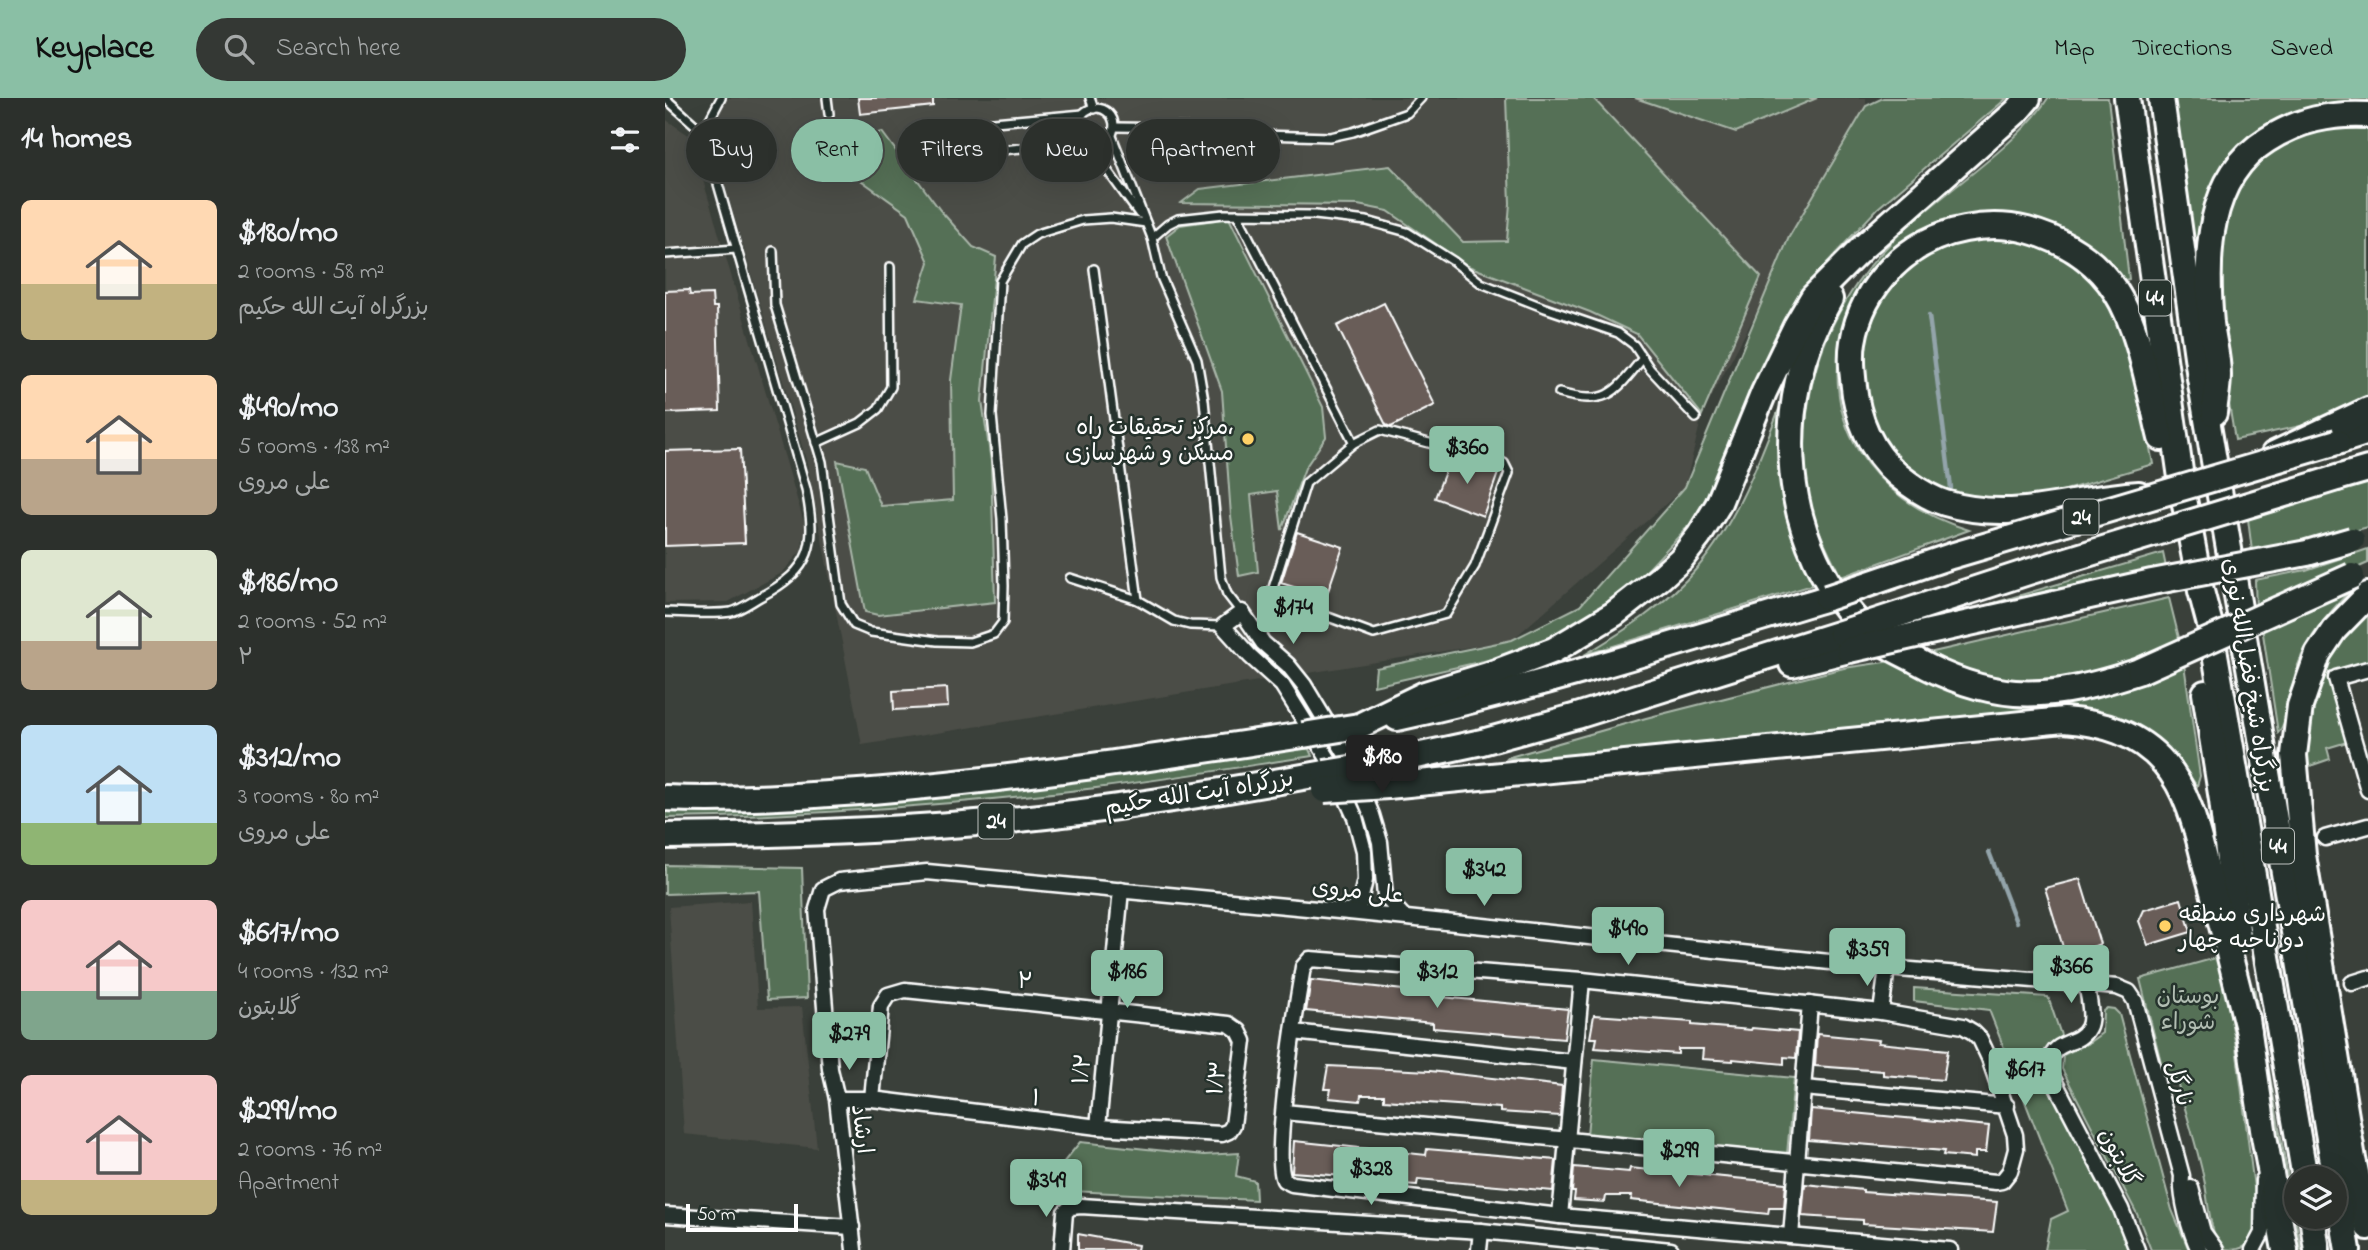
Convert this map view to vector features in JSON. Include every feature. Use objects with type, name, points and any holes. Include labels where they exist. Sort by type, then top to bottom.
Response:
[{"type":"highway","points":[[1359,726],[1425,694],[1488,675],[1553,650],[1638,597],[1681,559],[1718,505],[1764,392],[1796,326],[1814,298],[1862,248],[2017,111],[2028,98]]},
{"type":"highway","name":"بزرگراه شیخ فضل‌الله نوری","points":[[2127,98],[2172,496],[2210,625],[2303,1166]]},
{"type":"highway","name":"بزرگراه شیخ فضل‌الله نوری","points":[[2161,98],[2184,273],[2211,441],[2348,1250]]},
{"type":"highway","points":[[2211,441],[2218,376],[2209,297],[2209,267],[2215,209],[2224,186],[2236,167],[2257,146],[2286,128],[2327,116],[2368,114]]},
{"type":"highway","points":[[1975,227],[2020,228],[2048,236],[2077,251],[2101,272],[2117,294],[2135,335],[2167,460],[2172,496],[2107,497],[2039,510],[1975,510],[1943,503],[1898,476],[1871,444],[1862,423],[1852,373],[1853,343],[1859,320],[1882,277],[1901,259],[1927,241],[1975,227]]},
{"type":"highway","points":[[1862,248],[1820,317],[1805,353],[1794,402],[1791,452],[1795,498],[1810,548],[1846,609],[1871,635],[1925,666],[1983,687],[2015,693],[2053,693],[2140,671],[2360,573]]},
{"type":"highway","points":[[2248,468],[2368,410]]},
{"type":"highway","name":"24","points":[[2172,496],[2248,468],[2368,432]]},
{"type":"highway","name":"24","points":[[1845,641],[2028,572],[2368,469]]},
{"type":"highway","name":"بزرگراه آیت الله حکیم","points":[[665,799],[773,797],[920,787],[1062,772],[1359,726],[1480,700],[1545,682],[1826,598],[1951,556],[2172,496]]},
{"type":"highway","points":[[1845,641],[2307,553],[2360,538]]},
{"type":"highway","points":[[2201,591],[2197,628],[2207,708],[2222,800],[2249,1033],[2285,1250]]},
{"type":"highway","points":[[2368,595],[2348,614],[2318,654],[2300,706],[2294,755],[2303,855],[2348,1134],[2368,1227]]},
{"type":"highway","name":"بزرگراه آیت الله حکیم","points":[[665,836],[783,835],[991,821],[1222,791],[1324,781],[1374,765],[1482,742],[1845,641]]},
{"type":"highway","points":[[1324,781],[1388,786],[2064,720],[2110,727],[2128,735],[2157,755],[2177,780],[2185,797],[2216,901],[2249,1033]]},
{"type":"highway","points":[[2314,1229],[2317,1250]]},
{"type":"street","points":[[1349,912],[1359,905],[1364,880],[1364,851],[1355,817],[1329,760],[1282,685],[1250,656],[1223,626],[1242,612],[1263,643],[1288,665],[1304,685],[1348,758],[1372,815],[1380,842],[1385,897],[1404,917]]},
{"type":"street","points":[[1250,656],[1263,643]]},
{"type":"street","points":[[2368,669],[2336,678],[2368,790]]},
{"type":"street","points":[[2325,838],[2368,827]]},
{"type":"street","name":"علی مروی","points":[[823,888],[839,881],[927,873],[1404,917],[1887,968],[2086,983],[2117,987],[2129,992],[2135,1001]]},
{"type":"street","name":"ارشاد","points":[[823,888],[817,909],[831,1069],[837,1099],[854,1250]]},
{"type":"street","name":"۱/۲","points":[[1098,1127],[1121,890]]},
{"type":"street","points":[[1284,1112],[2002,1181],[2010,1171],[2015,1149],[2015,1135],[2007,1106],[1989,1058],[1973,1032],[1955,1024],[1881,1012],[1582,980],[1310,959],[1303,967],[1293,1032],[1284,1112],[1280,1164],[1284,1180],[1292,1184],[1560,1216],[1950,1250]]},
{"type":"street","points":[[1881,1012],[1887,968]]},
{"type":"street","points":[[2352,983],[2368,978]]},
{"type":"street","points":[[1560,1216],[1582,980]]},
{"type":"street","name":"گلابتون","points":[[2086,983],[2090,1018],[2088,1029],[2063,1044],[2050,1056],[2049,1071],[2115,1197],[2137,1250]]},
{"type":"street","name":"۲","points":[[872,1099],[881,1006],[888,995],[905,990],[1229,1024],[1239,1031]]},
{"type":"street","name":"نارگل","points":[[2135,1001],[2182,1177],[2181,1186],[2194,1240],[2199,1250]]},
{"type":"street","points":[[1791,1236],[1810,1004]]},
{"type":"street","name":"۱/۳","points":[[1229,1131],[1233,1125],[1244,1041],[1239,1031]]},
{"type":"street","points":[[1293,1032],[1574,1062]]},
{"type":"street","points":[[1803,1088],[2007,1106]]},
{"type":"street","name":"۱","points":[[837,1099],[872,1099],[1098,1127],[1222,1134],[1229,1131]]},
{"type":"street","points":[[2253,1250],[2262,1233],[2264,1219],[2264,1136]]},
{"type":"street","name":"نارگل","points":[[2182,1177],[2190,1184],[2203,1231],[2216,1250]]},
{"type":"street","points":[[1062,1250],[1065,1212],[1071,1207],[1081,1206],[1481,1231],[1671,1250]]},
{"type":"street","points":[[665,1215],[852,1227]]},
{"type":"street","points":[[1479,1250],[1481,1231]]},
{"type":"lane","points":[[665,98],[688,119]]},
{"type":"lane","points":[[709,119],[721,98]]},
{"type":"lane","points":[[827,98],[829,114]]},
{"type":"lane","points":[[1090,98],[1094,109]]},
{"type":"lane","points":[[1114,127],[1191,128],[1258,135],[1329,137],[1353,132],[1407,113],[1421,98]]},
{"type":"lane","points":[[1028,119],[1083,114],[1094,109],[1110,114],[1114,127],[1112,136],[1152,238],[1161,277],[1197,360],[1204,400],[1221,577],[1227,594],[1242,612]]},
{"type":"lane","points":[[1080,119],[1083,114]]},
{"type":"lane","points":[[1021,120],[972,124],[975,153],[1021,148]]},
{"type":"lane","points":[[1112,177],[1146,223]]},
{"type":"lane","points":[[665,612],[732,612],[787,581],[808,556],[813,524],[806,489],[718,182]]},
{"type":"lane","points":[[1152,238],[1178,219],[1237,214],[1315,215],[1367,221],[1407,232],[1453,261],[1481,283],[1618,333],[1634,345],[1650,369],[1696,418]]},
{"type":"lane","points":[[1237,214],[1354,443]]},
{"type":"lane","points":[[773,251],[775,305],[816,443],[831,517],[841,604],[854,625],[870,632],[937,641],[970,642],[993,635],[1003,622],[1002,519],[992,415],[1000,281],[1022,244],[1037,234],[1083,220],[1111,218],[1146,223]]},
{"type":"lane","points":[[665,254],[737,249]]},
{"type":"lane","points":[[816,443],[860,423],[878,409],[891,387],[890,267]]},
{"type":"lane","points":[[1094,269],[1138,600]]},
{"type":"lane","points":[[1559,393],[1591,399],[1606,396],[1621,385],[1643,358]]},
{"type":"lane","points":[[1380,430],[1504,463],[1509,473],[1475,566],[1447,614],[1374,634],[1282,600],[1273,588],[1306,483],[1354,443],[1380,430]]},
{"type":"lane","points":[[1070,578],[1138,600],[1174,621],[1190,625],[1223,626]]},
{"type":"shaded area","name":"مرکز تحقیقات راه، مسکن و شهرسازی","points":[[729,98],[1866,98],[1866,106],[1702,415],[1685,487],[1512,640],[862,745],[807,463],[724,182],[777,182],[777,119],[715,119],[720,105]]},
{"type":"shaded area","points":[[665,119],[686,133],[686,182],[704,182],[805,526],[801,551],[782,573],[728,602],[665,603]]},
{"type":"shaded area","points":[[751,901],[758,1008],[802,1007],[817,1148],[684,1134],[669,907]]},
{"type":"green space","points":[[1506,98],[1593,98],[1761,277],[1702,415],[1637,334],[1590,312],[1468,266],[1388,211],[1358,205],[1181,203],[1200,189],[1280,182],[1280,179],[1390,166],[1463,242],[1507,241],[1510,203]]},
{"type":"green space","points":[[1635,98],[1817,98],[1736,132]]},
{"type":"green space","points":[[1883,98],[2007,98],[1878,208],[1809,282],[1764,368],[1738,438],[1694,520],[1635,583],[1576,626],[1535,646],[1488,660],[1374,686],[1376,668],[1512,640],[1580,606],[1685,487],[1789,237],[1866,106]]},
{"type":"green space","points":[[2048,98],[2108,98],[2129,279],[2116,282],[2104,267],[1973,219],[1848,314],[1839,352],[1838,387],[1845,420],[1858,450],[1878,476],[1903,498],[1934,516],[1969,530],[1841,577],[1815,519],[1805,469],[1807,417],[1812,384],[1821,353],[1850,295],[1890,243],[2005,146]]},
{"type":"green space","points":[[2170,98],[2368,98],[2368,107],[2236,158],[2205,328]]},
{"type":"green space","points":[[2368,122],[2368,402],[2315,423],[2235,440],[2223,368],[2215,286],[2221,214],[2232,190],[2266,149],[2312,126]]},
{"type":"green space","points":[[883,133],[897,152],[897,182],[919,182],[973,247],[996,257],[982,401],[991,461],[995,602],[878,615],[865,612],[837,461],[865,467],[881,506],[953,500],[951,380],[961,305],[917,299],[929,262],[908,214],[863,182],[883,182]]},
{"type":"green space","points":[[1229,218],[1323,407],[1326,437],[1305,468],[1282,530],[1277,491],[1251,495],[1258,572],[1239,576],[1231,516],[1222,391],[1166,236],[1180,225]]},
{"type":"green space","points":[[1985,233],[2053,247],[2107,292],[2131,348],[2153,464],[2059,492],[2028,498],[1983,500],[1941,492],[1924,483],[1890,452],[1870,418],[1858,361],[1876,298],[1915,258]]},
{"type":"green space","points":[[1796,365],[1791,388],[1822,582],[1584,655],[1659,605],[1686,580],[1714,546],[1755,470]]},
{"type":"green space","points":[[2368,481],[2368,527],[2253,559],[2248,519]]},
{"type":"green space","points":[[2368,549],[2368,563],[2256,613],[2255,580],[2306,570]]},
{"type":"green space","points":[[2163,553],[2167,572],[1988,613],[1987,605]]},
{"type":"green space","points":[[2346,590],[2348,593],[2319,626],[2302,655],[2284,721],[2278,733],[2262,627]]},
{"type":"green space","points":[[2169,598],[2180,642],[2104,673],[2011,686],[1920,655]]},
{"type":"green space","points":[[2368,605],[2368,662],[2329,672],[2338,717],[2341,717],[2347,742],[2327,748],[2330,759],[2301,769],[2301,744],[2321,666]]},
{"type":"green space","points":[[1892,661],[1915,675],[1955,691],[2184,664],[2200,776],[2197,786],[2181,764],[2157,740],[2117,720],[1554,758],[1506,758],[1646,718],[1844,668]]},
{"type":"green space","points":[[1308,747],[1312,756],[1150,781],[1042,794],[827,812],[665,818],[665,809],[855,803],[1082,781]]},
{"type":"green space","points":[[665,865],[802,868],[807,998],[767,1000],[759,891],[665,894]]},
{"type":"green space","name":"بوستان شوراء","points":[[2219,957],[2236,1046],[2257,1224],[2250,1242],[2234,1250],[2222,1247],[2215,1235],[2192,1131],[2176,1078],[2165,1078],[2140,979]]},
{"type":"green space","points":[[2249,987],[2254,987],[2286,1166],[2284,1196]]},
{"type":"green space","points":[[1914,988],[2048,997],[2063,1041],[2034,1058],[2110,1197],[2129,1250],[2045,1250],[2051,1219],[2068,1211],[1989,1010],[1914,1001]]},
{"type":"green space","points":[[2107,1008],[2114,1009],[2119,1014],[2172,1210],[2189,1250],[2151,1250],[2137,1214],[2062,1069],[2063,1055],[2087,1044],[2102,1033],[2103,1011]]},
{"type":"green space","points":[[1594,1059],[1794,1078],[1787,1154],[1587,1135]]},
{"type":"green space","points":[[1080,1142],[1204,1155],[1239,1153],[1236,1176],[1255,1181],[1256,1200],[1029,1189],[1059,1168]]},
{"type":"green space","points":[[2289,1229],[2297,1229],[2301,1250],[2293,1250]]},
{"type":"building","points":[[858,98],[933,98],[933,106],[860,114]]},
{"type":"building","points":[[689,290],[690,295],[712,294],[713,307],[717,307],[720,411],[665,413],[665,291]]},
{"type":"building","points":[[1384,303],[1435,405],[1391,427],[1386,425],[1337,326]]},
{"type":"building","points":[[740,449],[745,543],[665,546],[665,451]]},
{"type":"building","points":[[1451,456],[1498,473],[1483,516],[1435,498]]},
{"type":"building","points":[[1297,532],[1343,547],[1326,597],[1281,583]]},
{"type":"building","points":[[947,688],[948,707],[894,710],[893,691]]},
{"type":"building","points":[[2080,879],[2100,944],[2066,957],[2045,888]]},
{"type":"building","name":"شهرداری منطقه دو ناحیه چهار","points":[[2181,899],[2191,932],[2148,945],[2139,921],[2144,910]]},
{"type":"building","points":[[1311,980],[1431,993],[1431,996],[1568,1009],[1564,1039],[1433,1028],[1433,1023],[1306,1011]]},
{"type":"building","points":[[1594,1015],[1798,1032],[1796,1058],[1784,1057],[1784,1064],[1702,1059],[1703,1049],[1678,1049],[1678,1054],[1595,1048],[1597,1038],[1590,1038]]},
{"type":"building","points":[[1817,1034],[1948,1050],[1943,1080],[1883,1075],[1883,1071],[1815,1066]]},
{"type":"building","points":[[1328,1066],[1430,1071],[1562,1086],[1560,1116],[1500,1112],[1500,1108],[1384,1100],[1384,1095],[1361,1095],[1360,1101],[1329,1098],[1331,1089],[1324,1089]]},
{"type":"building","points":[[1811,1109],[1989,1126],[1986,1152],[1975,1152],[1975,1158],[1943,1155],[1944,1151],[1809,1140]]},
{"type":"building","points":[[1294,1141],[1426,1155],[1427,1149],[1556,1160],[1553,1191],[1418,1179],[1417,1185],[1357,1181],[1357,1177],[1292,1172]]},
{"type":"building","points":[[1574,1167],[1629,1172],[1630,1168],[1786,1183],[1784,1208],[1769,1208],[1768,1214],[1631,1200],[1632,1196],[1606,1196],[1605,1202],[1574,1200]]},
{"type":"building","points":[[1805,1184],[1863,1192],[1997,1202],[1993,1232],[1863,1224],[1863,1220],[1802,1216]]},
{"type":"building","points":[[1078,1234],[1138,1245],[1137,1250],[1078,1250]]},
{"type":"waterway","points":[[1929,316],[1951,488]]},
{"type":"waterway","points":[[1989,852],[2016,922]]},
{"type":"place","name":"مرکز تحقیقات راه، مسکن و شهرسازی","points":[[1248,439]]},
{"type":"place","name":"شهرداری منطقه دو ناحیه چهار","points":[[2165,926]]}]
